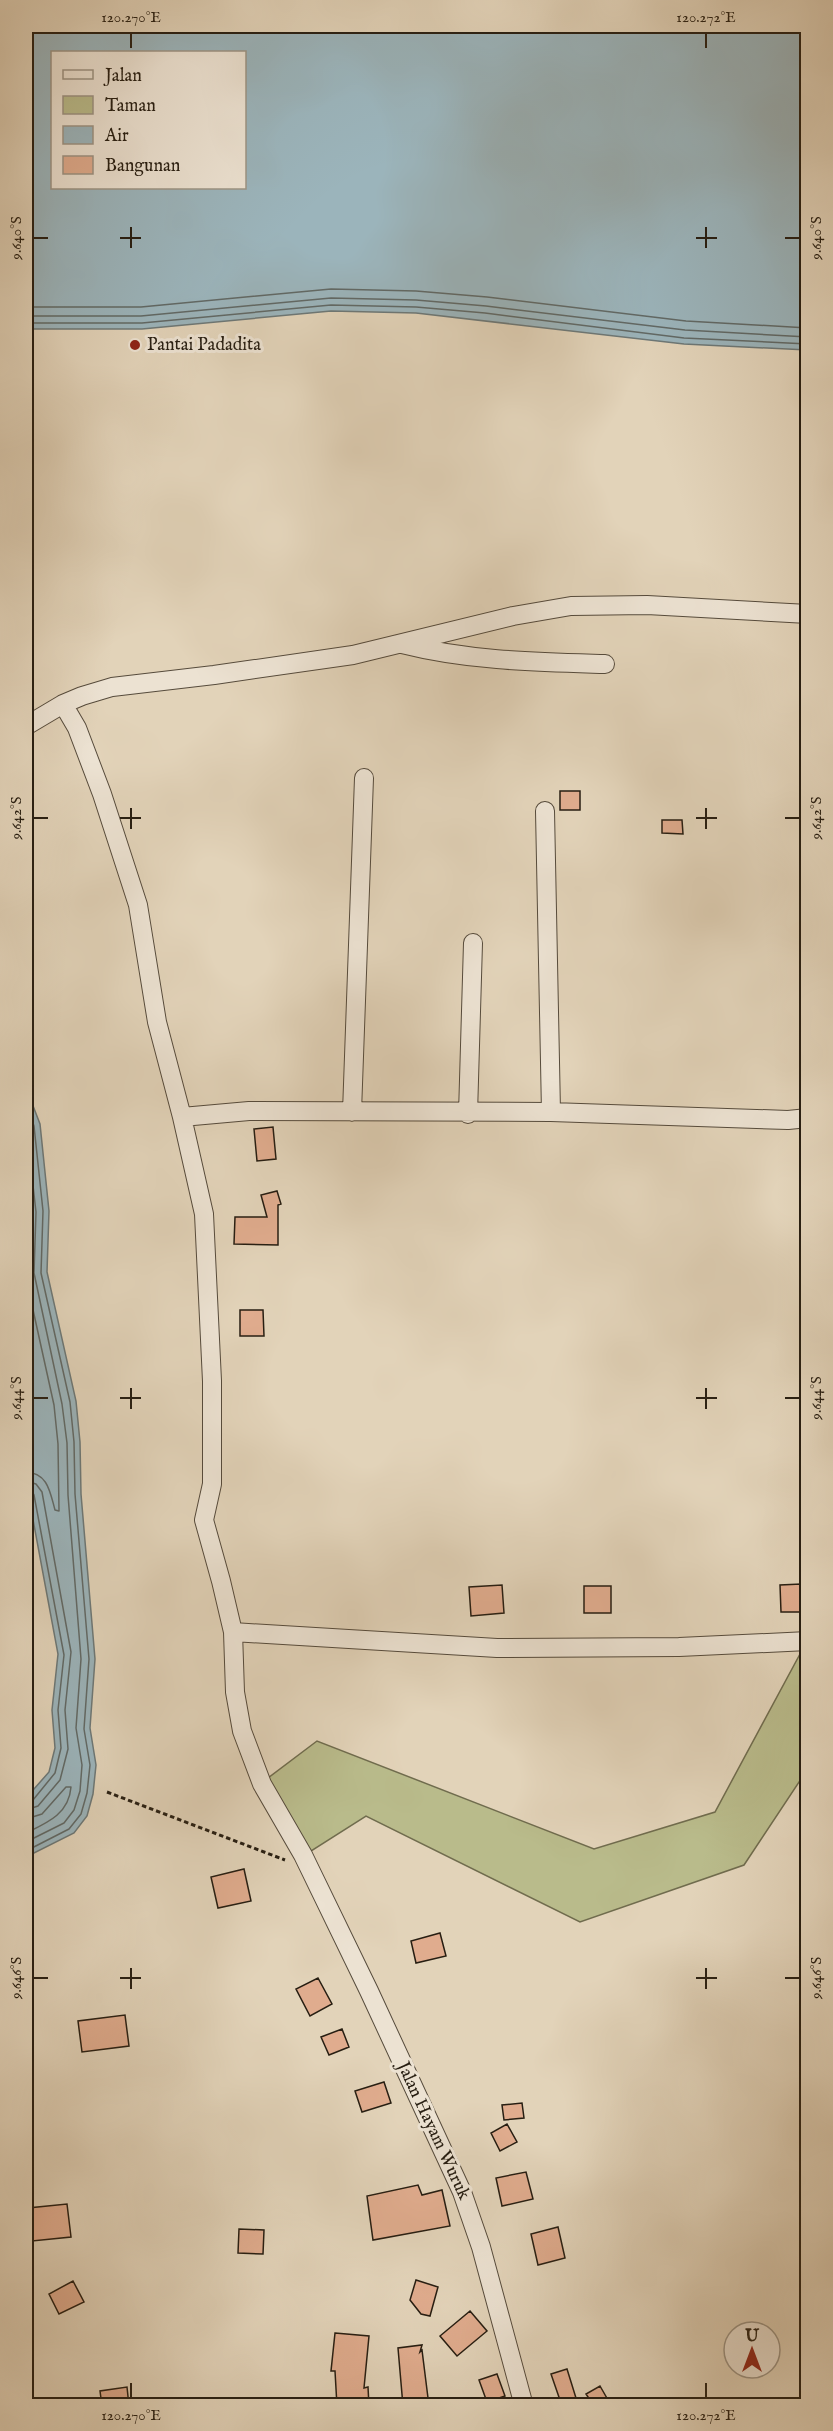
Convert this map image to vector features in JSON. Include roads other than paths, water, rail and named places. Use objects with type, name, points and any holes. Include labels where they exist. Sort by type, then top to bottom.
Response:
[{"type":"street","points":[[26,726],[63,704],[112,687],[317,661],[513,616],[595,604],[807,614]]},
{"type":"street","points":[[400,643],[448,654],[498,660],[605,664]]},
{"type":"street","name":"Jalan Hayam Wuruk","points":[[63,704],[77,728],[102,794],[138,905],[157,1023],[182,1117],[204,1215],[212,1381],[212,1484],[204,1520],[222,1581],[233,1632],[238,1713],[262,1784],[306,1863],[369,1991],[462,2192],[480,2247],[524,2406]]},
{"type":"street","points":[[352,1112],[364,778]]},
{"type":"street","points":[[545,811],[551,1112]]},
{"type":"street","points":[[468,1114],[473,943]]},
{"type":"street","points":[[182,1117],[249,1111],[468,1114],[551,1112],[788,1120],[807,1118]]},
{"type":"street","points":[[233,1632],[497,1647],[678,1647],[807,1641]]},
{"type":"water","points":[[26,26],[807,26],[807,350],[684,344],[416,313],[331,311],[142,329],[26,329]]},
{"type":"water","points":[[26,1063],[30,1098],[40,1124],[49,1211],[47,1272],[76,1401],[81,1494],[95,1659],[90,1728],[96,1765],[93,1794],[87,1816],[74,1833],[26,1857],[26,1798],[49,1772],[55,1748],[52,1710],[58,1654],[26,1482]]},
{"type":"place","name":"Pantai Padadita","points":[[135,345]]}]
